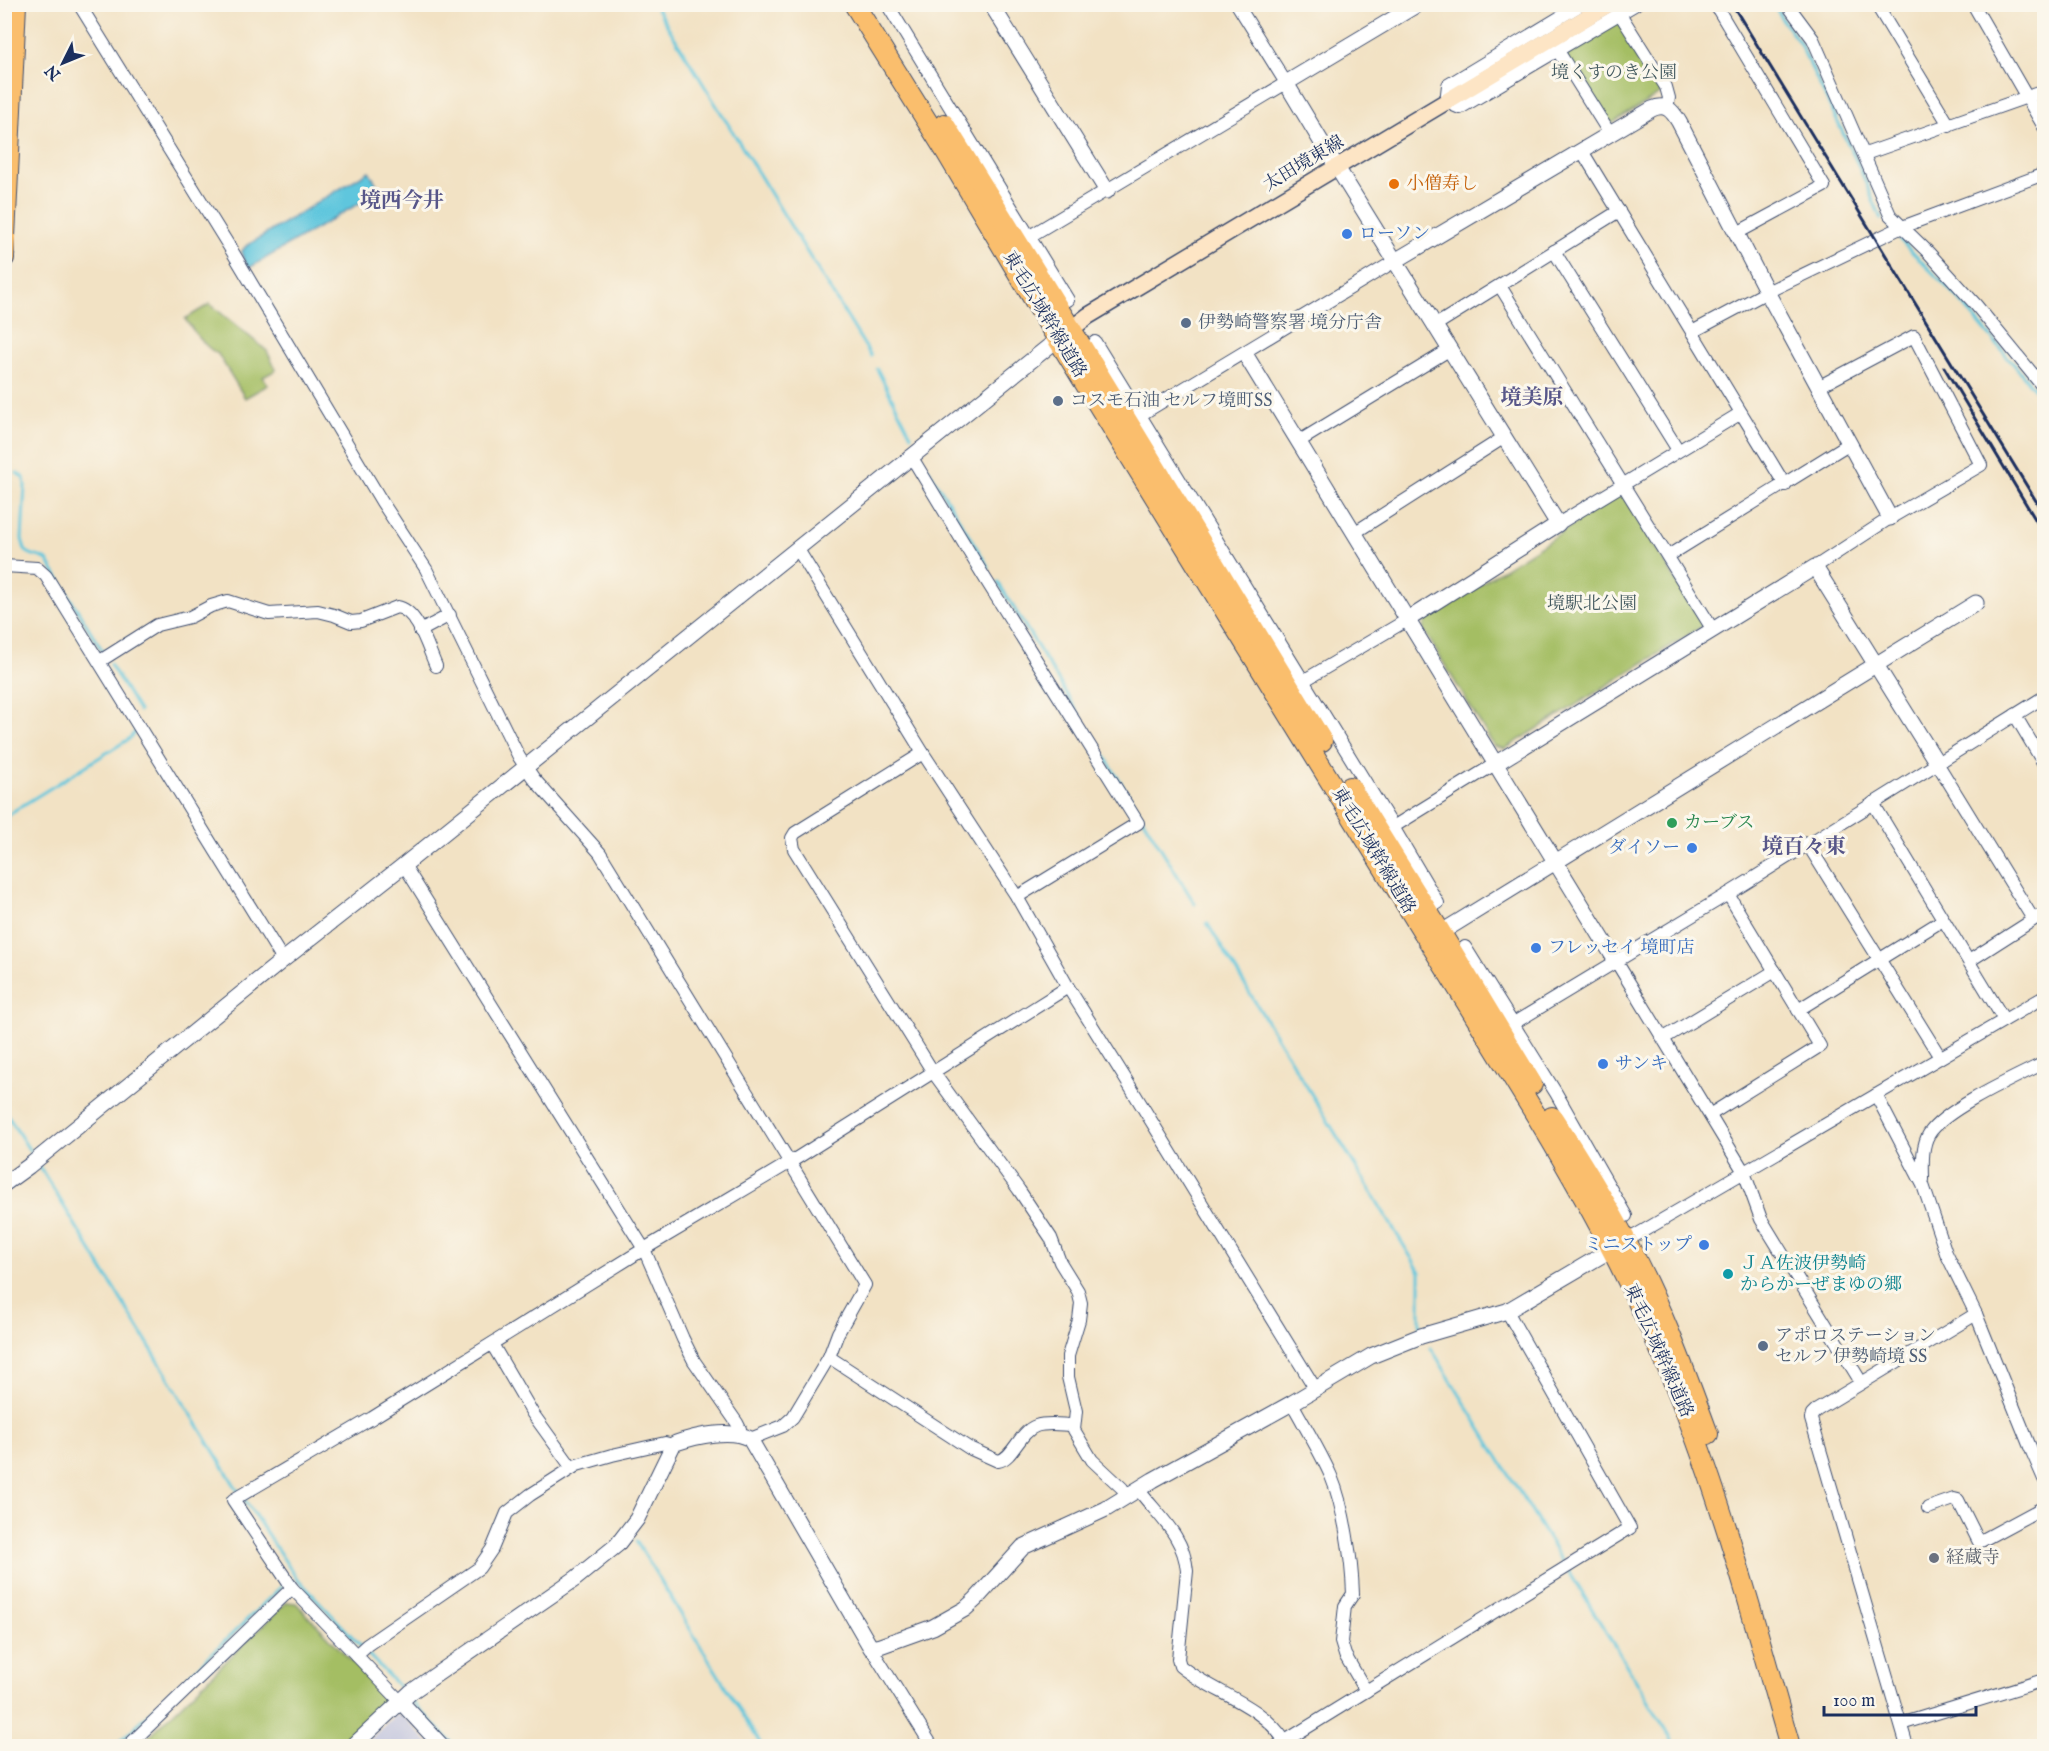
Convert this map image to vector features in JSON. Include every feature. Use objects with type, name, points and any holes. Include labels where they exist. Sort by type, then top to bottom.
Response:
[{"type":"highway","points":[[4,258],[16,4]]},
{"type":"highway","name":"東毛広域幹線道路","points":[[854,4],[1065,334],[1161,478],[1352,790],[1544,1128],[1661,1314],[1717,1458],[1803,1746]]},
{"type":"highway","name":"東毛広域幹線道路","points":[[870,4],[956,143],[1065,334],[1342,799],[1434,937],[1490,999],[1549,1113],[1584,1167],[1619,1245],[1704,1461],[1790,1746]]},
{"type":"main road","name":"太田境東線","points":[[1065,334],[1088,316],[1573,26],[1615,9]]},
{"type":"street","points":[[79,4],[382,501],[426,569],[517,754],[534,779],[600,853],[865,1285],[838,1333],[829,1357],[788,1423],[745,1436],[723,1433],[685,1440],[672,1445],[664,1443],[612,1455],[572,1468],[511,1508],[492,1549],[479,1568],[367,1645],[356,1655]]},
{"type":"street","points":[[887,4],[1068,300]]},
{"type":"street","points":[[991,4],[1107,191]]},
{"type":"street","points":[[1237,4],[1558,524]]},
{"type":"street","points":[[1030,236],[1418,4]]},
{"type":"street","points":[[1582,4],[1448,85],[1446,102],[1460,108],[1558,51],[1615,9],[1636,4]]},
{"type":"street","points":[[1715,4],[1824,186],[1737,233]]},
{"type":"street","points":[[1876,4],[1949,125]]},
{"type":"street","points":[[1973,4],[2044,127]]},
{"type":"street","points":[[1793,7],[1813,39],[1890,215],[1976,304],[2044,388]]},
{"type":"street","points":[[1615,9],[1666,87],[1669,98],[1667,107]]},
{"type":"street","points":[[1558,51],[1610,134]]},
{"type":"street","points":[[1865,154],[2044,92]]},
{"type":"street","points":[[1140,415],[1245,354],[1395,261],[1652,109],[1662,106],[1674,113],[1680,122],[1767,292],[1890,518]]},
{"type":"street","points":[[954,112],[956,143]]},
{"type":"street","points":[[1582,151],[1785,484]]},
{"type":"street","points":[[1692,332],[1767,292],[1902,226],[2044,174]]},
{"type":"street","points":[[1434,326],[1619,211]]},
{"type":"street","points":[[1554,251],[1678,450]]},
{"type":"street","points":[[1500,286],[1713,630]]},
{"type":"street","points":[[4,1184],[1065,334]]},
{"type":"street","points":[[1393,827],[1815,567],[1890,518],[1981,465],[1914,336],[1820,386]]},
{"type":"street","points":[[1095,342],[1438,903]]},
{"type":"street","points":[[1298,442],[1449,350]]},
{"type":"street","points":[[1245,354],[1711,1114],[1744,1172],[1761,1220],[1861,1382]]},
{"type":"street","points":[[1303,681],[1407,620],[1558,524],[1741,413]]},
{"type":"street","points":[[1354,533],[1503,438]]},
{"type":"street","points":[[1668,556],[1850,443]]},
{"type":"street","points":[[912,456],[986,580],[1138,823],[1017,897]]},
{"type":"street","points":[[1161,478],[1188,493]]},
{"type":"street","points":[[797,548],[923,753],[1017,897],[1068,987],[1315,1388]]},
{"type":"street","points":[[4,566],[37,568],[46,576],[282,960]]},
{"type":"street","points":[[1815,567],[2033,919]]},
{"type":"street","points":[[100,661],[157,625],[195,615],[211,606],[228,601],[270,614],[318,611],[351,622],[361,621],[397,607],[401,608],[414,618],[436,666]]},
{"type":"street","points":[[1434,937],[1976,603]]},
{"type":"street","points":[[420,631],[450,615]]},
{"type":"street","points":[[1514,1023],[1728,894],[2044,697]]},
{"type":"street","points":[[2015,715],[2044,764]]},
{"type":"street","points":[[923,753],[795,833],[792,838],[794,849],[933,1072],[1035,1213],[1051,1238],[1060,1262],[1078,1291],[1081,1309],[1067,1367],[1075,1401],[1076,1435],[1092,1460],[1122,1488],[1133,1492],[1172,1528],[1186,1559],[1187,1571],[1178,1659],[1180,1666],[1260,1714],[1279,1732],[1281,1743],[1630,1528],[1507,1311]]},
{"type":"street","points":[[1352,790],[1356,768]]},
{"type":"street","points":[[1873,803],[2004,1020]]},
{"type":"street","points":[[1807,843],[1940,1057]]},
{"type":"street","points":[[404,865],[644,1249],[683,1339],[708,1382],[745,1436],[932,1746]]},
{"type":"street","points":[[1711,1114],[1820,1046],[1728,894]]},
{"type":"street","points":[[1969,961],[2044,913]]},
{"type":"street","points":[[1798,1010],[1943,920]]},
{"type":"street","points":[[1466,947],[1490,999],[1514,1023],[1626,1216]]},
{"type":"street","points":[[1664,1038],[1775,970]]},
{"type":"street","points":[[442,1746],[404,1697],[356,1655],[292,1588],[233,1500],[789,1163],[1068,987]]},
{"type":"street","points":[[871,1648],[933,1627],[955,1615],[976,1599],[1023,1547],[1089,1519],[1371,1356],[1411,1340],[1507,1311],[2044,997]]},
{"type":"street","points":[[1923,1185],[1922,1160],[1928,1135],[1941,1122],[1965,1105],[2044,1063]]},
{"type":"street","points":[[1549,1113],[1556,1093]]},
{"type":"street","points":[[1876,1095],[1923,1185],[1946,1253],[1976,1314],[2044,1479]]},
{"type":"street","points":[[1907,1746],[1811,1419],[1817,1410],[1861,1382],[1976,1314]]},
{"type":"street","points":[[492,1344],[533,1414],[572,1468]]},
{"type":"street","points":[[829,1357],[969,1448],[998,1461],[1006,1458],[1024,1434],[1035,1426],[1074,1425]]},
{"type":"street","points":[[1292,1403],[1322,1458],[1340,1501],[1353,1590],[1345,1606],[1341,1642],[1345,1655],[1366,1691]]},
{"type":"street","points":[[353,1746],[404,1697],[575,1579],[617,1545],[637,1519],[672,1445]]},
{"type":"street","points":[[1928,1508],[1954,1499],[1958,1500],[1979,1542],[2044,1507]]},
{"type":"street","points":[[128,1746],[292,1588]]},
{"type":"street","points":[[1901,1724],[2044,1680]]},
{"type":"shaded area","points":[[395,1715],[404,1717],[432,1746],[363,1746]]},
{"type":"green space","name":"境くすのき公園","points":[[1617,18],[1663,92],[1611,124],[1564,55],[1565,50]]},
{"type":"green space","points":[[210,304],[267,351],[276,370],[263,377],[268,385],[245,398],[218,354],[204,343],[185,319]]},
{"type":"green space","name":"境駅北公園","points":[[1618,493],[1623,494],[1702,623],[1701,627],[1505,749],[1494,746],[1423,629],[1426,618],[1578,522],[1576,519]]},
{"type":"green space","points":[[287,1602],[296,1603],[387,1698],[386,1705],[345,1746],[139,1746]]},
{"type":"water","points":[[369,171],[380,190],[377,193],[249,268],[242,251],[246,246]]},
{"type":"waterway","points":[[654,4],[871,356]]},
{"type":"waterway","points":[[1774,4],[1783,21],[1799,42],[1858,164],[1881,219]]},
{"type":"waterway","points":[[1900,240],[1957,297],[2044,400]]},
{"type":"waterway","points":[[877,369],[911,435]]},
{"type":"waterway","points":[[927,467],[989,568]]},
{"type":"waterway","points":[[17,473],[24,478],[25,485],[22,539],[25,550],[47,560],[102,650]]},
{"type":"waterway","points":[[998,582],[1195,904]]},
{"type":"waterway","points":[[110,664],[139,711]]},
{"type":"waterway","points":[[4,851],[7,817],[12,812],[129,739],[136,731]]},
{"type":"waterway","points":[[1207,923],[1420,1272],[1420,1329]]},
{"type":"waterway","points":[[4,1106],[33,1156]]},
{"type":"waterway","points":[[4,1114],[10,1120]]},
{"type":"waterway","points":[[38,1164],[240,1494]]},
{"type":"waterway","points":[[1431,1348],[1562,1561]]},
{"type":"waterway","points":[[244,1499],[295,1576],[361,1646]]},
{"type":"waterway","points":[[636,1541],[762,1746]]},
{"type":"waterway","points":[[1568,1570],[1676,1746]]},
{"type":"waterway","points":[[171,1693],[282,1586]]},
{"type":"waterway","points":[[365,1651],[404,1692]]},
{"type":"waterway","points":[[410,1699],[455,1746]]},
{"type":"waterway","points":[[115,1746],[160,1703]]},
{"type":"railway","points":[[1732,4],[2044,514]]},
{"type":"railway","points":[[1944,367],[2044,534]]},
{"type":"place","name":"小僧寿し","points":[[1394,184]]},
{"type":"place","name":"ローソン","points":[[1347,234]]},
{"type":"place","name":"伊勢崎警察署 境分庁舎","points":[[1186,323]]},
{"type":"place","name":"コスモ石油 セルフ境町SS","points":[[1058,401]]},
{"type":"place","name":"カーブス","points":[[1672,823]]},
{"type":"place","name":"ダイソー","points":[[1692,848]]},
{"type":"place","name":"フレッセイ 境町店","points":[[1536,948]]},
{"type":"place","name":"サンキ","points":[[1603,1064]]},
{"type":"place","name":"ミニストップ","points":[[1704,1245]]},
{"type":"place","name":"ＪＡ佐波伊勢崎 からかーぜまゆの郷","points":[[1728,1274]]},
{"type":"place","name":"アポロステーション セルフ 伊勢崎境 SS","points":[[1763,1346]]},
{"type":"place","name":"経蔵寺","points":[[1934,1558]]},
{"type":"district","name":"境西今井","points":[[402,201]]},
{"type":"district","name":"境美原","points":[[1532,398]]},
{"type":"district","name":"境百々東","points":[[1804,847]]}]
